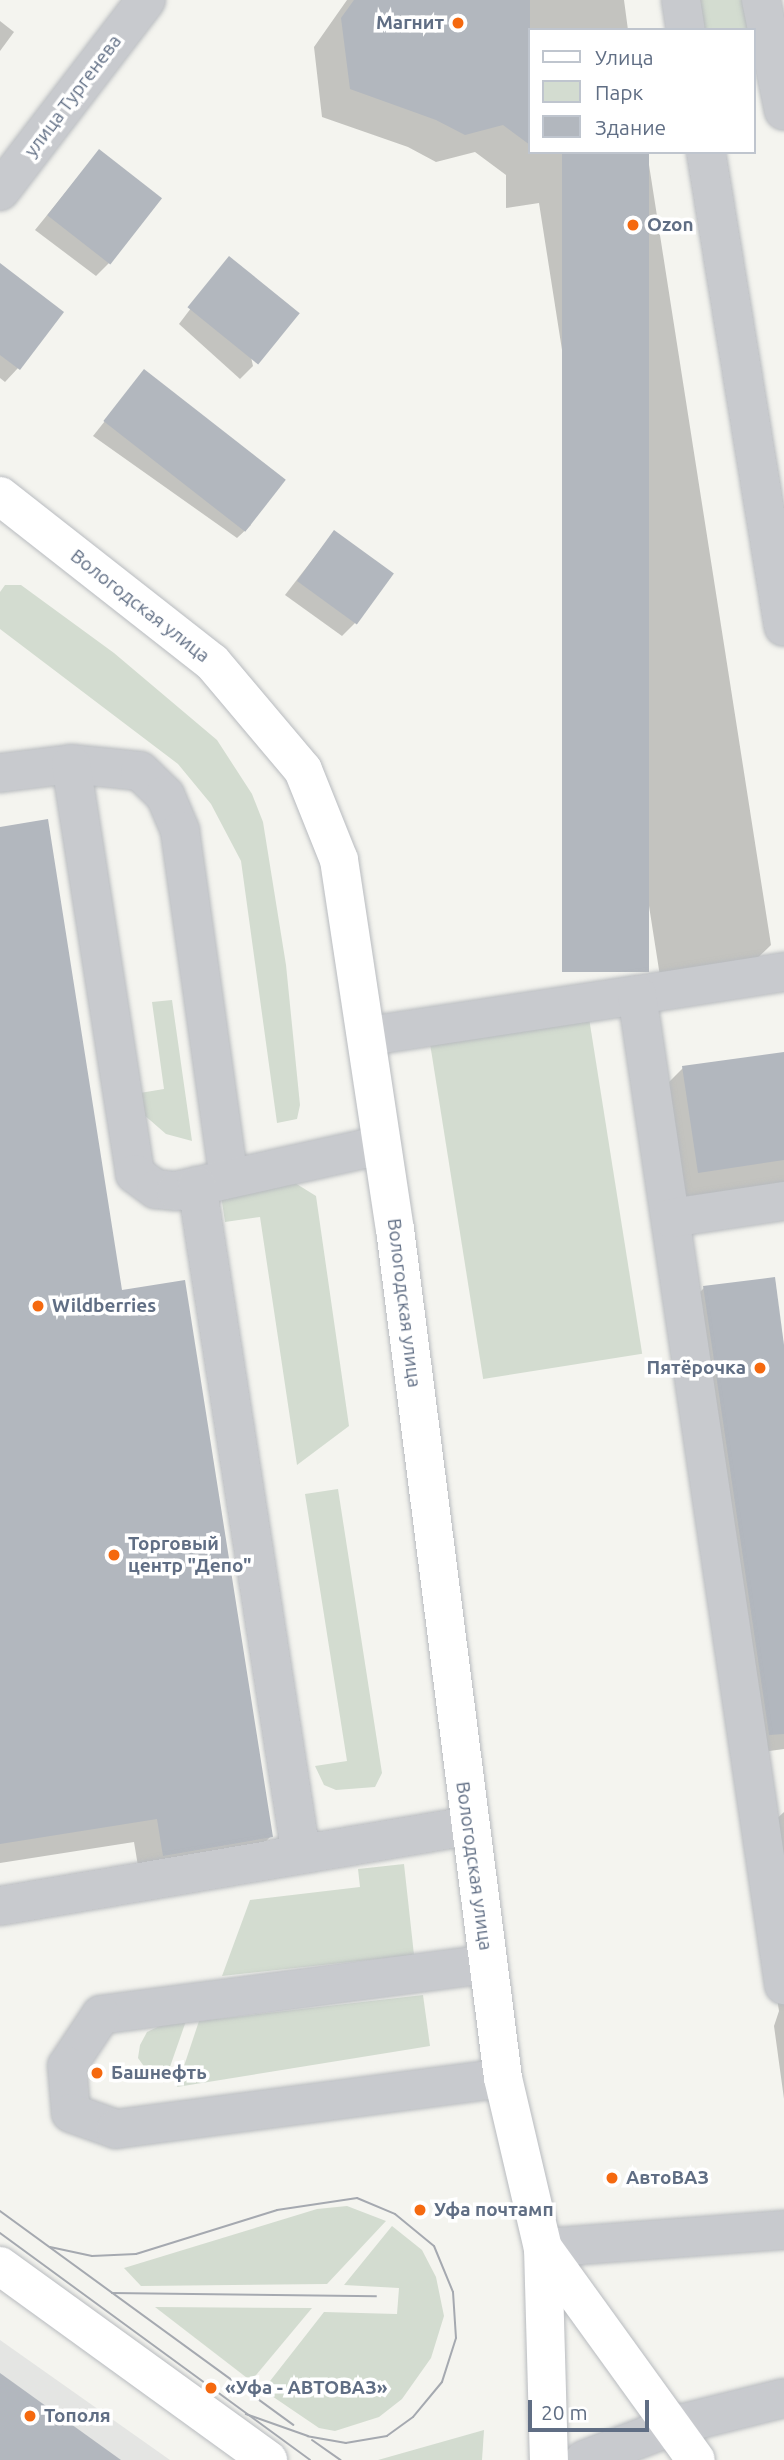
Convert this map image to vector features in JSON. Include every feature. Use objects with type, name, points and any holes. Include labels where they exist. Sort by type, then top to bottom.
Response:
[{"type":"main road","name":"Вологодская улица","points":[[0,496],[212,662],[303,770],[339,860],[369,1037],[468,1826],[503,2078],[543,2248],[549,2460]]},
{"type":"main road","name":"Вологодская улица","points":[[543,2248],[696,2460]]},
{"type":"main road","points":[[0,2266],[268,2460]]},
{"type":"street","name":"улица Тургенева","points":[[0,191],[146,0]]},
{"type":"street","points":[[681,0],[686,28]]},
{"type":"street","points":[[761,0],[784,111]]},
{"type":"street","points":[[706,154],[784,626]]},
{"type":"street","points":[[71,764],[135,1174],[156,1189],[176,1191],[382,1144]]},
{"type":"street","points":[[0,773],[71,764],[140,771],[165,795],[180,831],[213,1182],[301,1854]]},
{"type":"street","points":[[369,1037],[784,972]]},
{"type":"street","points":[[637,995],[671,1218],[770,1773],[784,1985]]},
{"type":"street","points":[[671,1218],[784,1201]]},
{"type":"street","points":[[0,1906],[468,1826]]},
{"type":"street","points":[[487,1964],[101,2015],[67,2066],[71,2113],[116,2129],[503,2078]]},
{"type":"street","points":[[543,2248],[784,2230]]},
{"type":"street","points":[[584,2460],[672,2426],[784,2398]]},
{"type":"shaded area","points":[[0,2340],[170,2460],[0,2460]]},
{"type":"green space","points":[[694,0],[744,0],[748,28],[699,28]]},
{"type":"green space","points":[[5,585],[21,585],[114,653],[217,740],[252,794],[263,822],[286,965],[300,1105],[297,1119],[277,1123],[241,861],[211,804],[178,764],[0,629],[0,592]]},
{"type":"green space","points":[[172,1000],[192,1141],[166,1134],[143,1114],[140,1093],[164,1089],[152,1002]]},
{"type":"green space","points":[[589,1018],[642,1354],[483,1379],[430,1043]]},
{"type":"green space","points":[[295,1183],[316,1196],[349,1426],[297,1465],[260,1217],[225,1222],[221,1195]]},
{"type":"green space","points":[[338,1489],[382,1773],[375,1787],[336,1790],[324,1785],[315,1766],[347,1761],[305,1494]]},
{"type":"green space","points":[[404,1864],[414,1955],[222,1976],[250,1900],[360,1887],[358,1869]]},
{"type":"green space","points":[[423,1995],[430,2046],[177,2087],[199,2021]]},
{"type":"green space","points":[[186,2021],[165,2081],[153,2079],[138,2058],[140,2045],[147,2032],[166,2023]]},
{"type":"green space","points":[[347,2206],[386,2221],[327,2284],[141,2286],[124,2268],[317,2209]]},
{"type":"green space","points":[[392,2226],[422,2250],[436,2277],[444,2316],[431,2358],[402,2399],[379,2417],[335,2431],[319,2428],[263,2390],[324,2312],[397,2314],[399,2288],[344,2285]]},
{"type":"green space","points":[[155,2307],[312,2308],[251,2381]]},
{"type":"green space","points":[[484,2430],[482,2460],[378,2460]]},
{"type":"building","points":[[354,0],[530,0],[528,144],[503,125],[465,135],[436,120],[350,89],[341,18]]},
{"type":"building","points":[[99,149],[162,198],[110,264],[47,215]]},
{"type":"building","points":[[562,154],[649,154],[649,972],[562,972]]},
{"type":"building","points":[[229,256],[300,313],[258,365],[187,307]]},
{"type":"building","points":[[0,263],[64,312],[20,370],[0,355]]},
{"type":"building","points":[[144,369],[286,480],[245,532],[103,421]]},
{"type":"building","points":[[334,530],[394,573],[357,624],[297,581]]},
{"type":"building","name":"Торговый центр \"Депо\"","points":[[48,819],[122,1290],[185,1280],[273,1837],[163,1856],[157,1819],[0,1844],[0,827]]},
{"type":"building","points":[[784,1052],[784,1160],[698,1173],[682,1066]]},
{"type":"building","points":[[775,1277],[784,1345],[784,1734],[769,1735],[703,1286]]},
{"type":"building","name":"Тополя","points":[[0,2373],[121,2460],[0,2460]]},
{"type":"tram line","points":[[50,2247],[92,2256],[136,2254],[277,2210],[357,2198],[395,2214],[434,2246],[453,2292],[456,2338],[442,2382],[413,2417],[387,2436],[346,2443],[308,2436],[246,2414]]},
{"type":"tram line","points":[[0,2211],[293,2425]]},
{"type":"tram line","points":[[0,2233],[310,2460]]},
{"type":"tram line","points":[[112,2293],[376,2296]]},
{"type":"tram line","points":[[312,2440],[341,2460]]},
{"type":"place","name":"Магнит","points":[[458,23]]},
{"type":"place","name":"Ozon","points":[[633,225]]},
{"type":"place","name":"Wildberries","points":[[38,1306]]},
{"type":"place","name":"Пятёрочка","points":[[760,1368]]},
{"type":"place","name":"Торговый центр \"Депо\"","points":[[114,1555]]},
{"type":"place","name":"Башнефть","points":[[97,2073]]},
{"type":"place","name":"АвтоВАЗ","points":[[612,2178]]},
{"type":"place","name":"Уфа почтамп","points":[[420,2210]]},
{"type":"place","name":"«Уфа - АВТОВАЗ»","points":[[211,2388]]},
{"type":"place","name":"Тополя","points":[[30,2416]]}]
